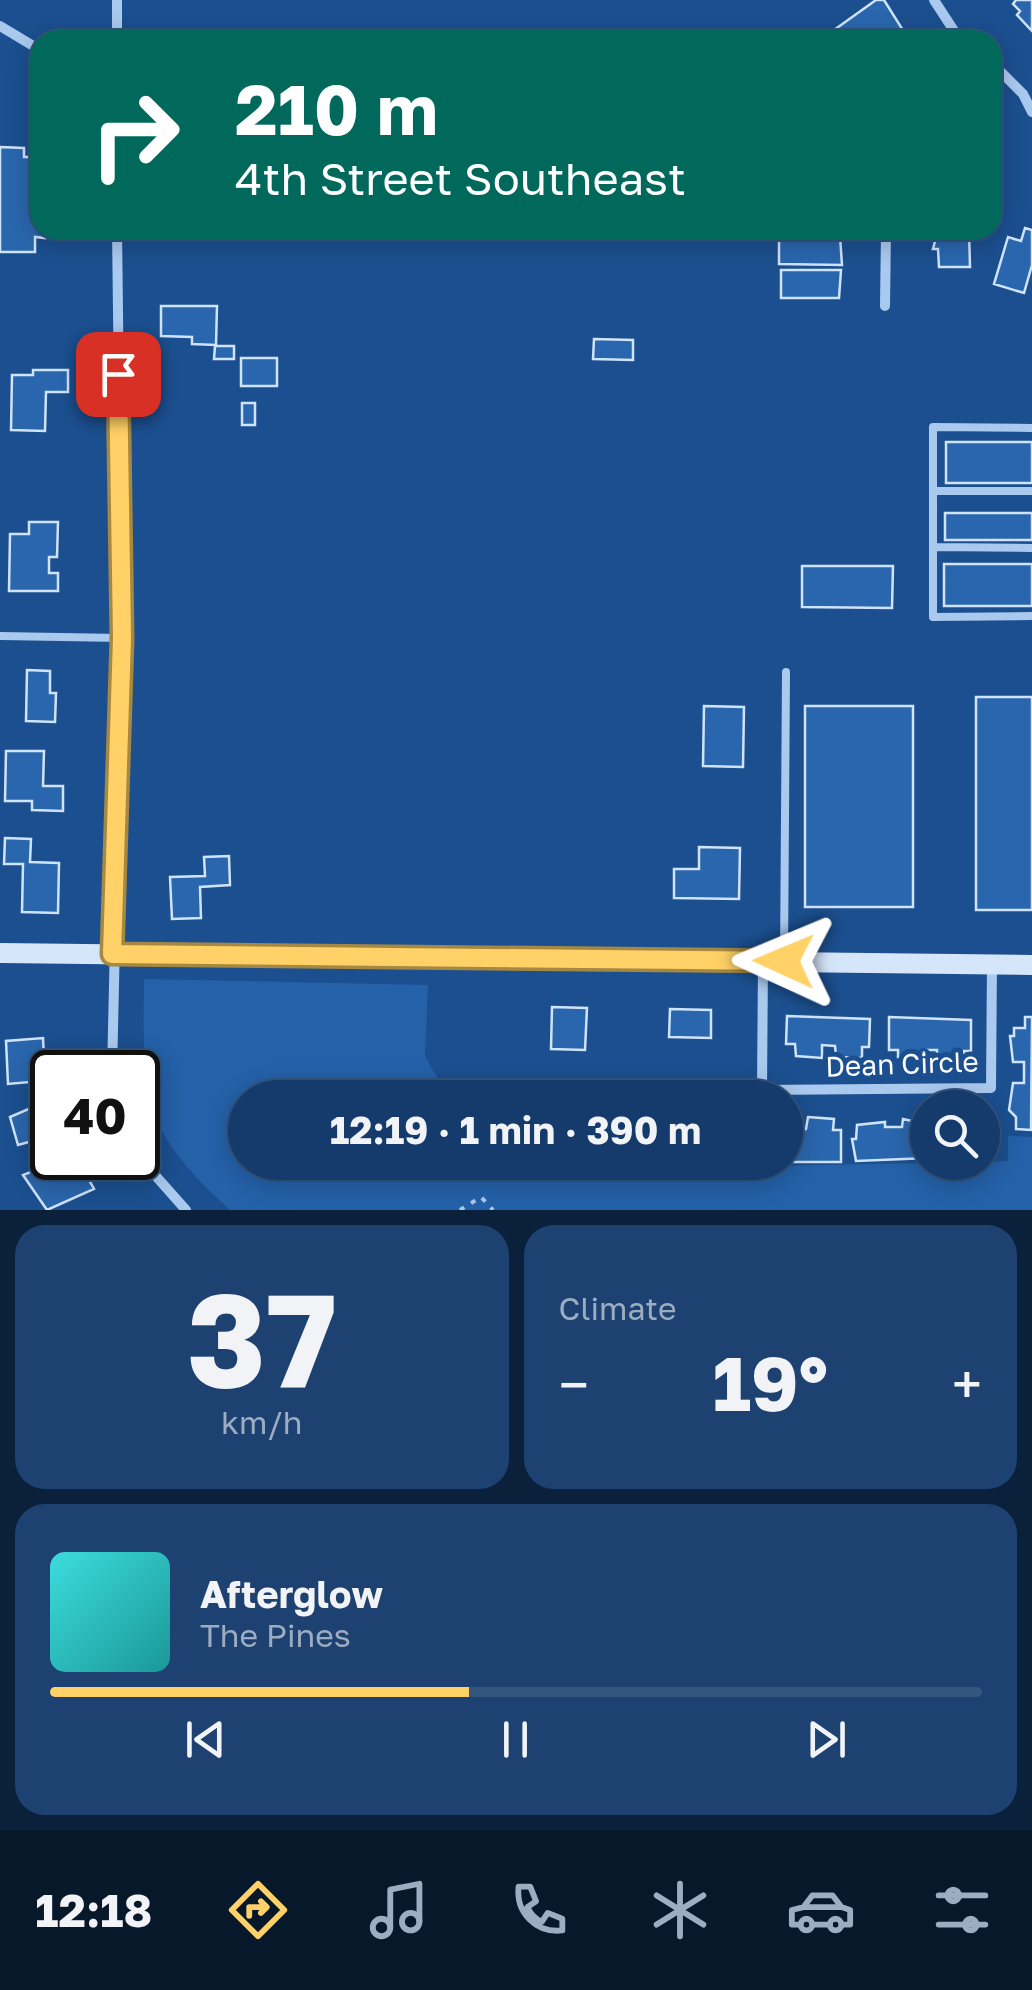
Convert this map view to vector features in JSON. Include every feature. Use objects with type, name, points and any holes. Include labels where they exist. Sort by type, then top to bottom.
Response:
[{"type":"street","points":[[117,0],[117,30]]},
{"type":"street","points":[[934,0],[954,30]]},
{"type":"street","points":[[0,26],[30,44]]},
{"type":"street","points":[[1002,73],[1023,94],[1032,112]]},
{"type":"street","points":[[112,1050],[122,638],[117,240]]},
{"type":"street","points":[[885,306],[886,240]]},
{"type":"street","points":[[0,953],[992,962],[1032,966]]},
{"type":"street","name":"Dean Circle","points":[[761,1080],[774,961]]},
{"type":"street","name":"Dean Circle","points":[[803,1093],[991,1088],[992,962]]},
{"type":"street","points":[[159,1180],[186,1210]]},
{"type":"lane","points":[[1032,428],[932,428],[933,616],[1032,616]]},
{"type":"lane","points":[[933,490],[1032,491]]},
{"type":"lane","points":[[933,547],[1032,548]]},
{"type":"lane","points":[[0,636],[122,638]]},
{"type":"lane","points":[[774,961],[786,672]]},
{"type":"path","points":[[460,1210],[481,1197],[493,1210]]},
{"type":"shaded area","points":[[144,979],[428,985],[425,1056],[438,1080],[228,1080],[228,1180],[803,1180],[803,1165],[910,1163],[910,1180],[1000,1180],[1000,1161],[1008,1161],[1008,1136],[1032,1137],[1032,1210],[230,1210],[178,1156],[163,1131],[160,1050],[144,1050]]},
{"type":"building","points":[[876,0],[884,0],[903,30],[834,30]]},
{"type":"building","points":[[1016,0],[1032,0],[1032,31],[1017,15],[1020,11],[1013,4]]},
{"type":"building","points":[[0,147],[24,148],[24,157],[30,157],[30,240],[35,240],[35,252],[0,252]]},
{"type":"building","points":[[1025,228],[1032,230],[1032,265],[1024,293],[994,284],[1008,237],[1021,241]]},
{"type":"building","points":[[779,240],[840,240],[842,265],[779,264]]},
{"type":"building","points":[[935,240],[969,240],[970,267],[939,267],[938,249],[933,249]]},
{"type":"building","points":[[781,270],[841,270],[839,298],[781,298]]},
{"type":"building","points":[[161,306],[217,306],[216,345],[192,344],[192,337],[161,336]]},
{"type":"building","points":[[594,339],[633,340],[633,360],[593,359]]},
{"type":"building","points":[[215,346],[234,346],[234,359],[214,359]]},
{"type":"building","points":[[241,358],[277,358],[277,386],[241,386]]},
{"type":"building","points":[[33,370],[68,370],[68,392],[46,392],[45,431],[11,430],[12,375],[33,375]]},
{"type":"building","points":[[242,403],[255,403],[255,425],[242,425]]},
{"type":"building","points":[[946,442],[1032,442],[1032,483],[946,483]]},
{"type":"building","points":[[945,513],[1032,513],[1032,540],[945,540]]},
{"type":"building","points":[[29,522],[58,522],[57,557],[49,557],[49,573],[58,573],[58,591],[9,591],[10,534],[29,534]]},
{"type":"building","points":[[944,564],[1032,564],[1032,606],[944,606]]},
{"type":"building","points":[[802,566],[893,566],[892,608],[802,607]]},
{"type":"building","points":[[27,670],[50,671],[50,693],[56,693],[55,722],[26,721]]},
{"type":"building","points":[[976,697],[1032,697],[1032,910],[976,910]]},
{"type":"building","points":[[704,706],[744,707],[743,767],[703,766]]},
{"type":"building","points":[[805,706],[913,706],[913,907],[805,907]]},
{"type":"building","points":[[6,751],[44,751],[43,786],[63,786],[63,811],[32,810],[32,801],[5,801]]},
{"type":"building","points":[[5,838],[31,839],[30,862],[59,863],[58,913],[22,912],[23,864],[4,864]]},
{"type":"building","points":[[699,847],[740,848],[739,899],[674,898],[674,869],[699,869]]},
{"type":"building","points":[[229,856],[230,885],[200,887],[201,918],[172,919],[170,877],[205,876],[204,857]]},
{"type":"building","points":[[552,1007],[587,1008],[585,1050],[551,1049]]},
{"type":"building","points":[[670,1009],[711,1010],[711,1038],[669,1037]]},
{"type":"building","points":[[787,1016],[870,1019],[869,1047],[862,1047],[862,1058],[836,1057],[835,1046],[822,1045],[822,1058],[796,1056],[795,1044],[786,1044]]},
{"type":"building","points":[[889,1017],[971,1020],[971,1051],[964,1051],[964,1059],[937,1057],[937,1050],[924,1050],[924,1059],[898,1057],[898,1050],[889,1050]]},
{"type":"building","points":[[1025,1017],[1032,1017],[1031,1130],[1016,1129],[1016,1117],[1009,1110],[1013,1083],[1024,1083],[1024,1062],[1013,1062],[1010,1036],[1014,1036],[1014,1028],[1025,1028]]},
{"type":"building","points":[[43,1038],[44,1050],[30,1050],[30,1082],[8,1084],[6,1041]]},
{"type":"building","points":[[30,1108],[30,1142],[18,1145],[10,1117]]},
{"type":"building","points":[[808,1117],[834,1119],[833,1130],[841,1130],[841,1162],[803,1162]]},
{"type":"building","points":[[903,1119],[910,1121],[910,1159],[856,1161],[852,1139],[856,1139],[857,1125],[885,1122],[885,1127],[902,1127]]},
{"type":"building","points":[[30,1172],[30,1180],[89,1180],[94,1189],[47,1210],[23,1175]]},
{"type":"route","points":[[118,374],[121,773],[112,954],[784,961]]}]
